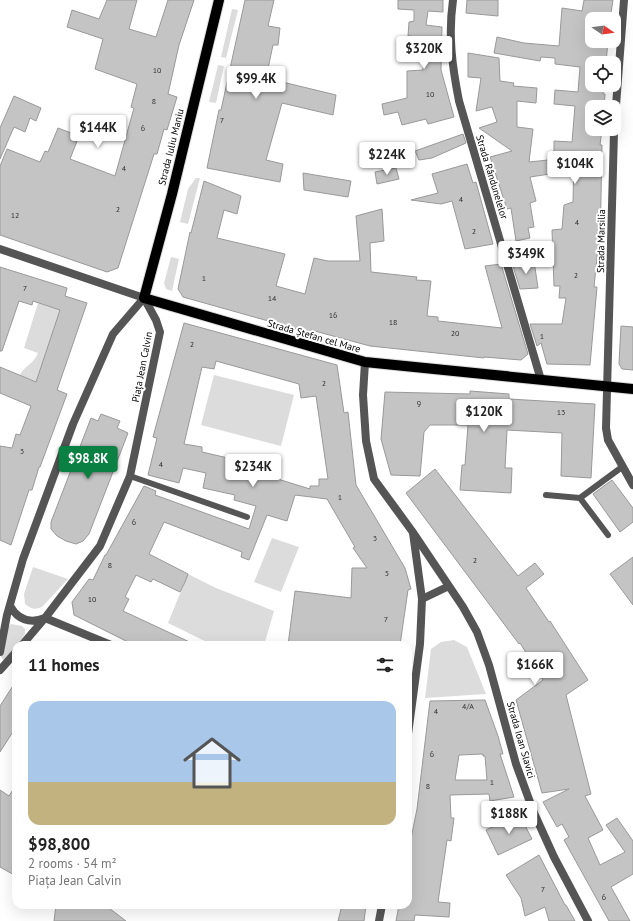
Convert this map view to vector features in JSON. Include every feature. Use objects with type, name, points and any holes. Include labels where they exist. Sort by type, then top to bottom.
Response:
[{"type":"main road","name":"Strada Iuliu Maniu","points":[[144,298],[172,194],[220,0]]},
{"type":"main road","name":"Strada Ștefan cel Mare","points":[[144,298],[365,362],[633,389]]},
{"type":"street","name":"Strada Rândunelelor","points":[[453,0],[450,28],[453,69],[459,101],[541,380]]},
{"type":"street","name":"Strada Marsilia","points":[[624,0],[614,132],[606,428],[608,440],[633,485]]},
{"type":"street","name":"Strada Ștefan cel Mare","points":[[0,249],[144,298]]},
{"type":"street","name":"Piața Jean Calvin","points":[[25,641],[45,618],[100,546],[130,476],[160,332],[156,320],[144,298]]},
{"type":"street","points":[[0,652],[7,615],[23,559],[73,424],[104,350],[113,334],[144,298]]},
{"type":"street","name":"Strada Ioan Slavici","points":[[365,362],[363,395],[370,465],[374,479],[412,531],[449,586],[477,632],[489,665],[516,764],[534,813],[554,857],[588,921]]},
{"type":"street","points":[[412,531],[422,599],[420,644],[412,704]]},
{"type":"street","points":[[422,599],[449,586]]},
{"type":"street","points":[[10,606],[14,614],[22,619],[31,621],[45,618],[101,641]]},
{"type":"street","points":[[0,670],[12,656]]},
{"type":"street","points":[[379,921],[381,909]]},
{"type":"lane","points":[[546,495],[580,498],[622,467]]},
{"type":"lane","points":[[130,476],[247,517]]},
{"type":"lane","points":[[580,498],[608,535]]},
{"type":"shaded area","points":[[232,9],[238,10],[226,58],[221,57]]},
{"type":"shaded area","points":[[218,65],[224,66],[216,103],[209,102]]},
{"type":"shaded area","points":[[196,178],[200,178],[188,224],[180,222],[188,189]]},
{"type":"shaded area","points":[[171,257],[179,259],[172,291],[166,289],[164,283]]},
{"type":"shaded area","points":[[38,303],[60,310],[36,382],[20,375],[34,360],[38,353],[24,348]]},
{"type":"shaded area","points":[[214,375],[294,395],[281,446],[201,425]]},
{"type":"shaded area","points":[[272,538],[299,547],[281,592],[254,582]]},
{"type":"shaded area","points":[[33,567],[68,579],[42,607],[35,609],[25,604],[24,594]]},
{"type":"shaded area","points":[[188,574],[216,588],[274,611],[265,641],[205,641],[168,623]]},
{"type":"shaded area","points":[[11,624],[22,626],[25,629],[25,634],[20,641],[12,641],[12,652],[8,658],[4,660],[1,657],[1,654],[8,627]]},
{"type":"shaded area","points":[[454,640],[467,647],[486,694],[425,698],[431,649],[441,642]]},
{"type":"building","points":[[107,0],[137,0],[129,29],[156,37],[168,0],[194,0],[179,45],[168,94],[177,97],[167,130],[164,129],[157,154],[154,154],[118,268],[107,272],[0,235],[0,166],[7,149],[40,162],[45,151],[48,152],[58,128],[79,136],[70,159],[115,176],[134,108],[131,107],[137,84],[95,69],[103,39],[67,27],[72,10],[99,19]]},
{"type":"building","points":[[245,0],[274,0],[268,26],[280,28],[278,45],[273,45],[266,78],[336,95],[333,115],[282,103],[266,160],[283,164],[280,182],[207,168]]},
{"type":"building","points":[[398,0],[443,0],[443,12],[428,11],[426,25],[442,27],[441,70],[454,117],[428,124],[426,119],[402,125],[398,112],[384,115],[382,104],[407,98],[407,71],[423,70],[424,47],[411,46],[411,36],[408,36],[409,22],[414,21],[414,10],[398,9]]},
{"type":"building","points":[[467,0],[498,0],[498,16],[466,13]]},
{"type":"building","points":[[584,0],[613,0],[611,12],[585,12],[585,48],[607,48],[607,56],[585,56],[585,92],[603,92],[603,94],[605,94],[605,100],[585,100],[585,136],[601,136],[600,145],[602,145],[600,247],[598,248],[594,287],[597,287],[590,365],[547,364],[541,343],[537,346],[530,324],[562,324],[566,298],[559,298],[560,286],[554,286],[552,230],[562,229],[564,205],[573,202],[574,157],[554,157],[554,141],[572,142],[575,106],[554,104],[555,90],[578,92],[580,67],[555,64],[555,58],[541,57],[540,61],[494,53],[497,37],[524,43],[559,46],[562,8],[582,11]]},
{"type":"building","points":[[468,53],[499,58],[500,81],[514,83],[513,86],[537,88],[536,103],[517,101],[517,127],[533,129],[529,162],[548,160],[550,174],[530,177],[536,201],[530,203],[534,227],[528,228],[530,238],[516,241],[511,208],[507,209],[490,157],[512,151],[479,128],[497,122],[492,107],[476,111],[481,78],[468,77]]},
{"type":"building","points":[[14,96],[41,108],[36,121],[30,118],[25,132],[14,127],[0,159],[0,128]]},
{"type":"building","points":[[463,134],[466,143],[432,158],[419,160],[415,151]]},
{"type":"building","points":[[467,164],[473,183],[476,182],[493,244],[465,249],[452,201],[441,204],[411,200],[438,193],[432,174]]},
{"type":"building","points":[[396,168],[399,179],[377,184],[375,172]]},
{"type":"building","points":[[303,173],[351,181],[348,197],[304,190]]},
{"type":"building","points":[[204,181],[241,196],[237,214],[224,210],[217,238],[285,254],[276,286],[305,294],[314,258],[328,261],[360,261],[356,216],[382,209],[384,241],[370,243],[371,272],[417,277],[416,280],[431,281],[427,316],[438,317],[438,321],[502,328],[485,266],[501,264],[528,354],[521,360],[484,358],[370,346],[311,330],[311,333],[183,297],[178,289],[190,232],[191,233]]},
{"type":"building","points":[[534,261],[538,288],[520,289],[512,263]]},
{"type":"building","points":[[0,267],[67,288],[65,296],[87,303],[57,390],[67,394],[39,467],[32,490],[29,490],[11,545],[0,540],[0,446],[12,448],[16,434],[20,435],[31,406],[0,393],[0,367],[36,382],[60,310],[33,301],[32,305],[19,301],[2,351],[0,351]]},
{"type":"building","points":[[184,323],[337,365],[344,413],[348,412],[356,485],[405,568],[411,589],[408,590],[401,641],[289,641],[295,591],[351,598],[352,568],[367,568],[353,548],[355,547],[327,499],[295,495],[287,521],[267,515],[249,560],[241,557],[242,552],[164,522],[149,554],[188,574],[185,582],[180,592],[153,579],[151,582],[136,575],[125,597],[129,599],[123,611],[187,641],[126,641],[74,615],[72,602],[89,579],[93,580],[105,555],[144,486],[156,491],[155,495],[249,529],[256,506],[234,500],[235,495],[203,488],[206,473],[183,468],[179,483],[148,475],[157,438],[153,437]],"holes":[[[216,361],[299,384],[301,398],[316,396],[328,479],[319,479],[319,486],[310,486],[310,489],[252,471],[254,464],[202,452],[202,447],[184,444],[202,367],[214,369]]]},
{"type":"building","points":[[621,326],[633,327],[633,370],[622,369],[619,364]]},
{"type":"building","points":[[470,391],[509,394],[509,399],[595,404],[591,478],[561,476],[562,433],[507,430],[505,468],[512,468],[511,493],[460,490],[462,465],[465,465],[468,425],[430,425],[424,432],[420,476],[391,475],[381,439],[385,392],[470,394]]},
{"type":"building","points":[[101,414],[120,421],[117,428],[128,433],[89,534],[83,541],[76,544],[57,536],[51,529],[51,522],[91,418],[98,421]]},
{"type":"building","points":[[435,469],[518,576],[535,563],[544,574],[526,588],[549,622],[550,621],[588,680],[566,695],[591,794],[585,796],[603,830],[588,838],[600,865],[625,852],[606,825],[617,818],[633,841],[633,874],[611,887],[630,921],[609,921],[564,840],[569,837],[562,824],[557,827],[543,802],[569,789],[542,793],[516,700],[543,680],[520,643],[519,644],[406,493]]},
{"type":"building","points":[[612,480],[633,508],[633,522],[620,532],[593,494]]},
{"type":"building","points":[[633,557],[633,605],[610,574]]},
{"type":"building","points":[[12,687],[12,733],[0,752],[0,706]]},
{"type":"building","points":[[485,700],[498,736],[503,754],[500,754],[514,797],[490,801],[489,794],[450,795],[451,818],[454,818],[451,841],[447,840],[438,902],[450,903],[449,917],[415,915],[414,921],[396,921],[398,909],[412,909],[412,833],[417,809],[430,701]],"holes":[[[483,754],[483,756],[485,756],[487,780],[455,780],[459,755]]]},
{"type":"building","points":[[0,790],[9,796],[12,791],[12,874],[0,867]]},
{"type":"building","points":[[519,814],[532,839],[498,855],[486,830]]},
{"type":"building","points":[[539,855],[575,921],[549,921],[545,907],[525,916],[521,898],[506,875]]},
{"type":"building","points":[[56,909],[110,909],[126,921],[54,921]]},
{"type":"building","points":[[341,909],[366,909],[364,921],[338,921]]}]
